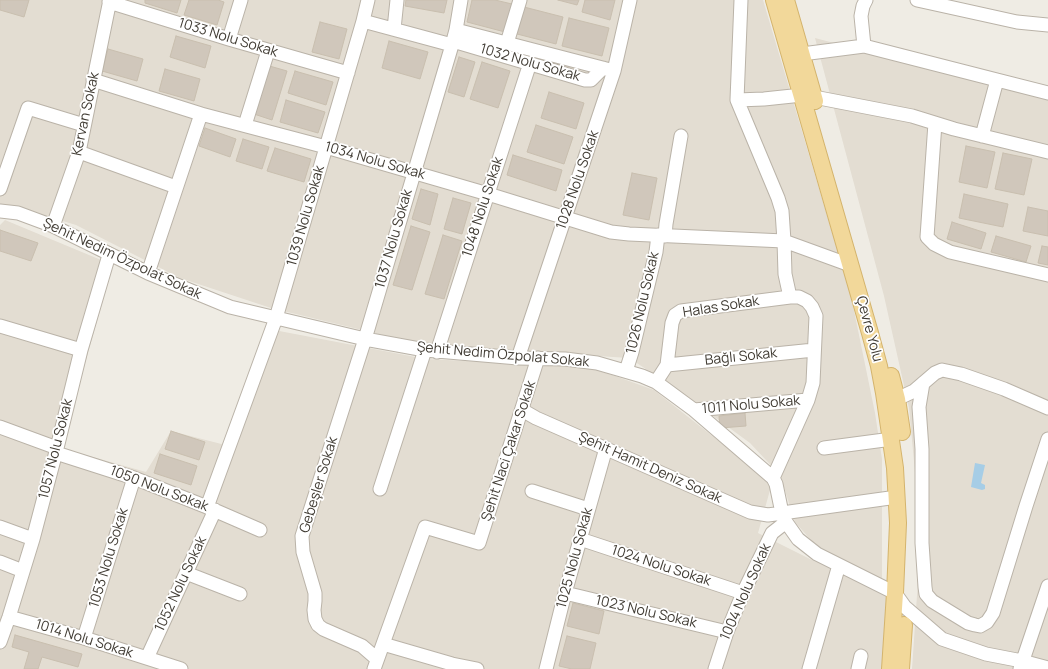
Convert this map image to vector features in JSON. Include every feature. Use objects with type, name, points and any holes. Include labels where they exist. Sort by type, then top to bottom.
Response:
[{"type":"main road","name":"Çevre Yolu","points":[[774,0],[808,96],[866,282],[897,399],[906,465],[908,525],[901,669]]},
{"type":"main road","name":"Çevre Yolu","points":[[786,0],[802,54],[808,96],[850,265],[879,366],[892,439],[898,523],[890,669]]},
{"type":"street","points":[[228,39],[241,0]]},
{"type":"street","points":[[363,21],[368,0]]},
{"type":"street","points":[[394,29],[397,0]]},
{"type":"street","name":"1037 Nolu Sokak","points":[[365,339],[454,38],[461,0]]},
{"type":"street","points":[[507,43],[520,0]]},
{"type":"street","name":"1028 Nolu Sokak","points":[[518,358],[565,218],[630,0]]},
{"type":"street","points":[[741,0],[737,100],[782,211],[786,274],[790,297],[799,297],[807,301],[812,307],[816,316],[813,383],[808,400],[773,478],[776,484],[784,517],[798,539],[817,554],[895,593],[905,607],[942,639],[1021,665],[1048,668]]},
{"type":"street","points":[[855,0],[864,46]]},
{"type":"street","points":[[864,46],[860,16],[866,0]]},
{"type":"street","points":[[918,0],[1017,22],[1048,25]]},
{"type":"street","name":"1033 Nolu Sokak","points":[[109,1],[228,39],[348,73]]},
{"type":"street","name":"Kervan Sokak","points":[[53,226],[79,152],[109,1]]},
{"type":"street","name":"1032 Nolu Sokak","points":[[363,21],[394,29],[454,38],[585,80],[591,80],[609,70]]},
{"type":"street","name":"1039 Nolu Sokak","points":[[211,509],[276,318],[363,21]]},
{"type":"street","points":[[454,38],[507,43],[609,70]]},
{"type":"street","points":[[802,54],[864,46],[1048,93]]},
{"type":"street","points":[[245,125],[268,50]]},
{"type":"street","name":"1048 Nolu Sokak","points":[[380,489],[488,194],[530,63]]},
{"type":"street","name":"1034 Nolu Sokak","points":[[93,80],[200,114],[326,147],[488,194],[611,232],[784,241],[850,265]]},
{"type":"street","points":[[982,136],[997,80]]},
{"type":"street","points":[[737,100],[808,96],[912,116],[954,129],[1048,152]]},
{"type":"street","points":[[0,189],[28,108],[84,125]]},
{"type":"street","points":[[148,274],[200,114]]},
{"type":"street","points":[[934,123],[928,237],[934,244],[950,252],[1048,275]]},
{"type":"street","name":"1026 Nolu Sokak","points":[[626,371],[656,252],[666,224],[681,136]]},
{"type":"street","points":[[79,152],[176,187]]},
{"type":"street","name":"Şehit Nedim Özpolat Sokak","points":[[0,211],[18,213],[53,226],[148,274],[230,307],[365,339],[431,351],[597,363],[626,371],[656,382],[694,410],[773,478]]},
{"type":"street","name":"1057 Nolu Sokak","points":[[0,642],[10,617],[57,451],[81,350],[109,255]]},
{"type":"street","name":"Halas Sokak","points":[[656,382],[667,365],[672,323],[675,315],[680,311],[790,297]]},
{"type":"street","points":[[0,326],[81,350]]},
{"type":"street","name":"Gebeşler Sokak","points":[[365,339],[302,536],[303,552],[315,594],[315,620],[323,629],[362,646],[375,664]]},
{"type":"street","name":"Bağlı Sokak","points":[[667,365],[814,350]]},
{"type":"street","name":"Şehit Naci Çakar Sokak","points":[[383,644],[425,527],[479,543],[538,358]]},
{"type":"street","points":[[897,399],[914,391],[935,373],[942,370],[961,374],[1004,389],[1048,408]]},
{"type":"street","points":[[923,383],[919,407],[922,449],[922,542],[926,594],[932,601],[968,623],[980,626],[987,622],[993,613],[1048,439]]},
{"type":"street","name":"1011 Nolu Sokak","points":[[694,410],[808,400]]},
{"type":"street","name":"Şehit Hamit Deniz Sokak","points":[[522,410],[536,418],[750,512],[784,517],[897,497]]},
{"type":"street","name":"1050 Nolu Sokak","points":[[0,427],[57,451],[134,478],[260,530]]},
{"type":"street","points":[[824,448],[892,439]]},
{"type":"street","name":"1025 Nolu Sokak","points":[[546,669],[565,593],[606,448]]},
{"type":"street","name":"1053 Nolu Sokak","points":[[84,638],[134,478]]},
{"type":"street","points":[[532,491],[588,509]]},
{"type":"street","name":"1052 Nolu Sokak","points":[[147,658],[186,573],[211,509]]},
{"type":"street","name":"1004 Nolu Sokak","points":[[715,669],[727,632],[743,592],[772,533],[784,517]]},
{"type":"street","points":[[0,527],[32,539]]},
{"type":"street","name":"1024 Nolu Sokak","points":[[580,539],[743,592]]},
{"type":"street","points":[[0,562],[23,571]]},
{"type":"street","points":[[809,669],[839,565]]},
{"type":"street","points":[[186,573],[240,594]]},
{"type":"street","points":[[1021,665],[1048,586]]},
{"type":"street","name":"1023 Nolu Sokak","points":[[565,593],[727,632]]},
{"type":"street","name":"1014 Nolu Sokak","points":[[10,617],[84,638],[181,669]]},
{"type":"street","points":[[375,664],[383,644],[452,664],[477,669]]},
{"type":"shaded area","points":[[0,0],[763,0],[851,296],[875,413],[882,459],[882,580],[817,547],[795,522],[780,475],[750,443],[672,386],[629,358],[424,345],[271,308],[180,278],[76,225],[9,205],[0,206]]},
{"type":"shaded area","points":[[815,38],[1048,99],[1048,669],[912,669],[921,536],[909,408],[884,296]]},
{"type":"shaded area","points":[[5,220],[113,265],[61,448],[146,472],[171,431],[233,447],[274,330],[426,359],[590,367],[654,390],[772,483],[758,533],[890,599],[884,669],[0,669],[0,225]]},
{"type":"water","points":[[975,463],[985,465],[981,483],[985,485],[985,489],[982,490],[971,487]]},
{"type":"building","points":[[0,0],[29,0],[24,17],[0,10]]},
{"type":"building","points":[[145,0],[181,0],[177,13],[145,3]]},
{"type":"building","points":[[189,0],[218,0],[224,2],[217,25],[184,15]]},
{"type":"building","points":[[406,0],[447,0],[444,13],[405,6]]},
{"type":"building","points":[[472,0],[495,0],[512,4],[505,32],[467,22]]},
{"type":"building","points":[[558,0],[579,0],[577,5]]},
{"type":"building","points":[[585,0],[615,0],[610,20],[582,12]]},
{"type":"building","points":[[524,7],[563,17],[556,44],[517,34]]},
{"type":"building","points":[[569,18],[609,28],[602,56],[562,46]]},
{"type":"building","points":[[320,22],[347,29],[339,59],[312,52]]},
{"type":"building","points":[[176,36],[211,46],[205,68],[170,57]]},
{"type":"building","points":[[389,41],[428,52],[420,79],[382,68]]},
{"type":"building","points":[[108,49],[143,59],[137,81],[102,71]]},
{"type":"building","points":[[459,57],[475,62],[464,97],[448,92]]},
{"type":"building","points":[[482,62],[510,71],[498,108],[470,99]]},
{"type":"building","points":[[266,65],[287,71],[272,120],[251,113]]},
{"type":"building","points":[[165,69],[200,79],[194,101],[159,91]]},
{"type":"building","points":[[295,71],[333,82],[326,105],[288,93]]},
{"type":"building","points":[[549,92],[584,103],[576,129],[541,118]]},
{"type":"building","points":[[286,100],[325,112],[318,133],[280,122]]},
{"type":"building","points":[[536,125],[573,137],[564,164],[527,152]]},
{"type":"building","points":[[205,128],[236,139],[230,157],[199,146]]},
{"type":"building","points":[[243,139],[269,147],[262,169],[236,161]]},
{"type":"building","points":[[966,146],[995,152],[987,188],[959,182]]},
{"type":"building","points":[[275,148],[311,159],[304,182],[267,171]]},
{"type":"building","points":[[1003,153],[1032,159],[1024,195],[995,189]]},
{"type":"building","points":[[513,155],[562,170],[556,191],[507,175]]},
{"type":"building","points":[[632,173],[657,178],[649,220],[623,215]]},
{"type":"building","points":[[421,189],[438,194],[430,225],[412,219]]},
{"type":"building","points":[[964,194],[1008,204],[1003,227],[959,218]]},
{"type":"building","points":[[453,198],[471,203],[462,234],[444,229]]},
{"type":"building","points":[[1028,207],[1048,211],[1048,236],[1023,231]]},
{"type":"building","points":[[952,222],[986,233],[981,249],[947,239]]},
{"type":"building","points":[[411,226],[430,232],[412,290],[393,285]]},
{"type":"building","points":[[0,230],[38,243],[31,261],[0,251]]},
{"type":"building","points":[[443,235],[462,241],[444,299],[425,294]]},
{"type":"building","points":[[996,236],[1031,246],[1026,262],[991,252]]},
{"type":"building","points":[[1042,246],[1048,247],[1048,265],[1038,263]]},
{"type":"building","points":[[745,413],[746,426],[720,428],[719,416]]},
{"type":"building","points":[[171,431],[205,442],[199,460],[165,449]]},
{"type":"building","points":[[160,454],[197,466],[191,485],[154,473]]},
{"type":"building","points":[[573,603],[604,611],[599,634],[567,626]]},
{"type":"building","points":[[15,635],[82,654],[78,667],[42,657],[38,669],[24,669],[29,652],[12,647]]},
{"type":"building","points":[[567,636],[596,643],[590,669],[572,669],[559,666]]}]
